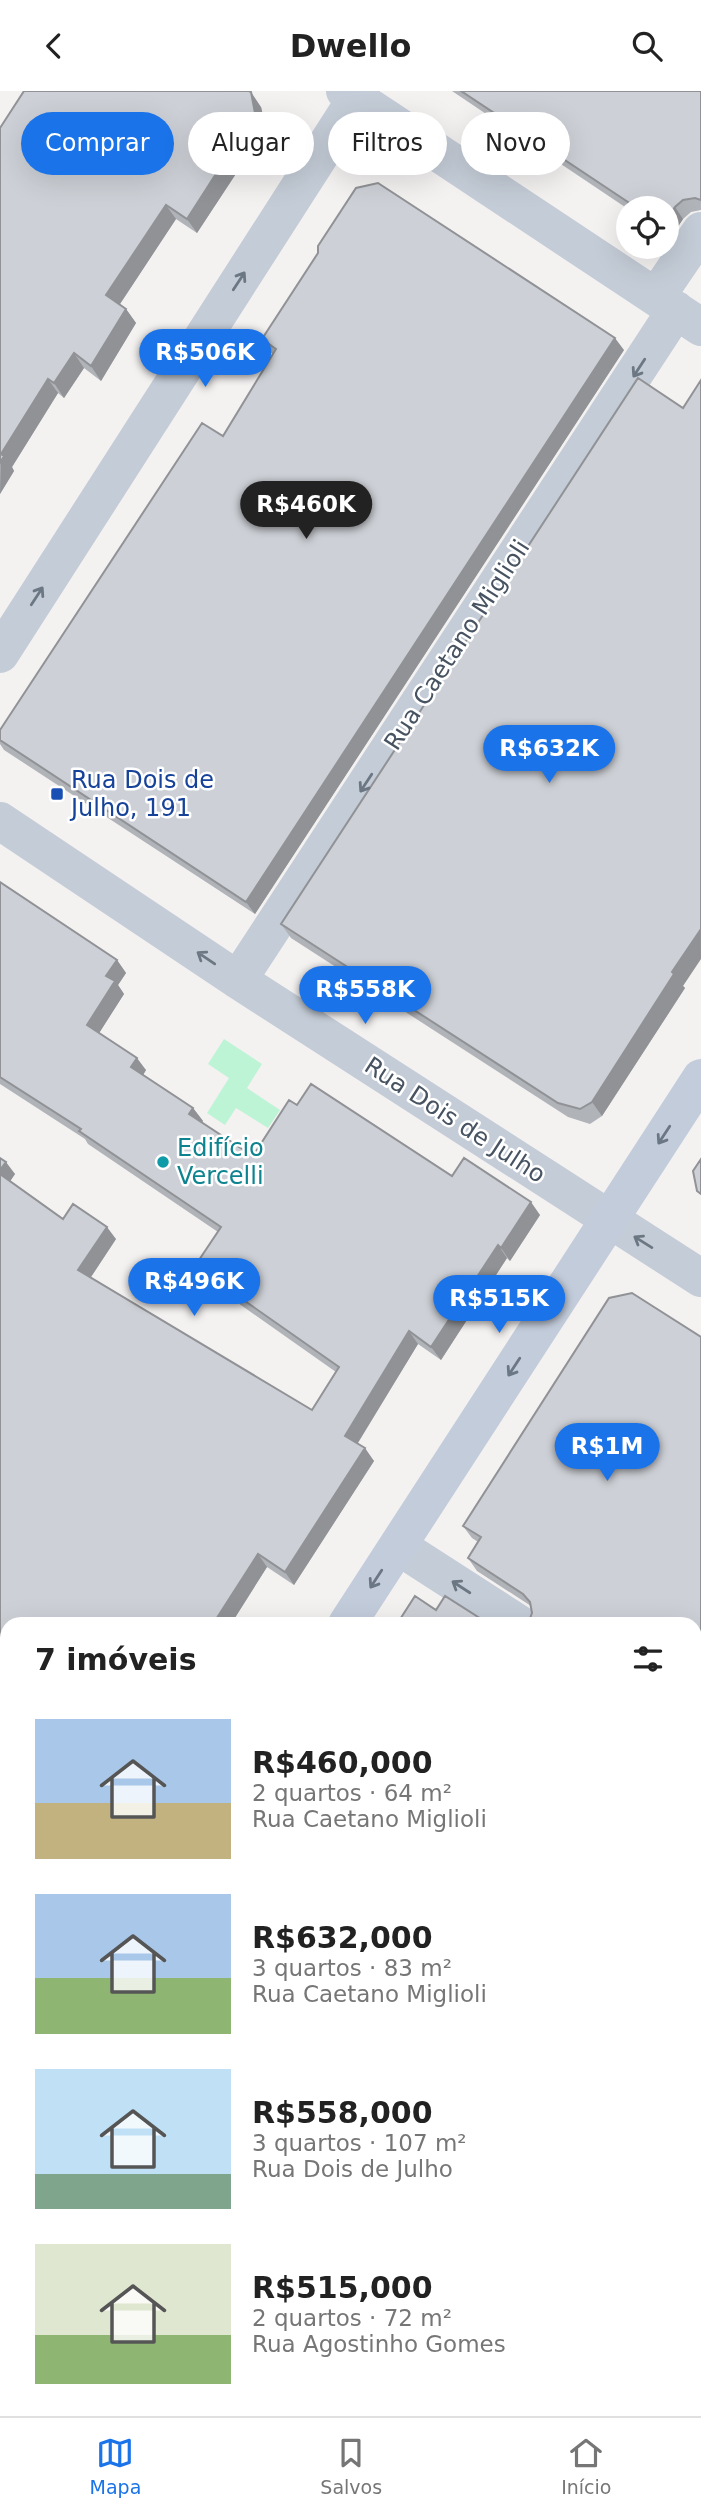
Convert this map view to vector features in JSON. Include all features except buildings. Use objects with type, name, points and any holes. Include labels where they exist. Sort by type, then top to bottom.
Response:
[{"type":"street","points":[[0,654],[354,93],[678,311]]},
{"type":"street","name":"Rua Caetano Miglioli","points":[[238,980],[678,311],[701,231]]},
{"type":"street","name":"Rua Dois de Julho","points":[[0,821],[238,980],[701,1278]]},
{"type":"street","points":[[352,1617],[701,1078]]},
{"type":"street","points":[[398,1546],[508,1617]]},
{"type":"green space","points":[[224,1039],[262,1064],[247,1088],[280,1110],[268,1128],[236,1108],[225,1125],[207,1113],[229,1078],[208,1064]]},
{"type":"place","name":"Rua Dois de Julho, 191","points":[[57,794]]},
{"type":"place","name":"Edifício Vercelli","points":[[163,1162]]}]
